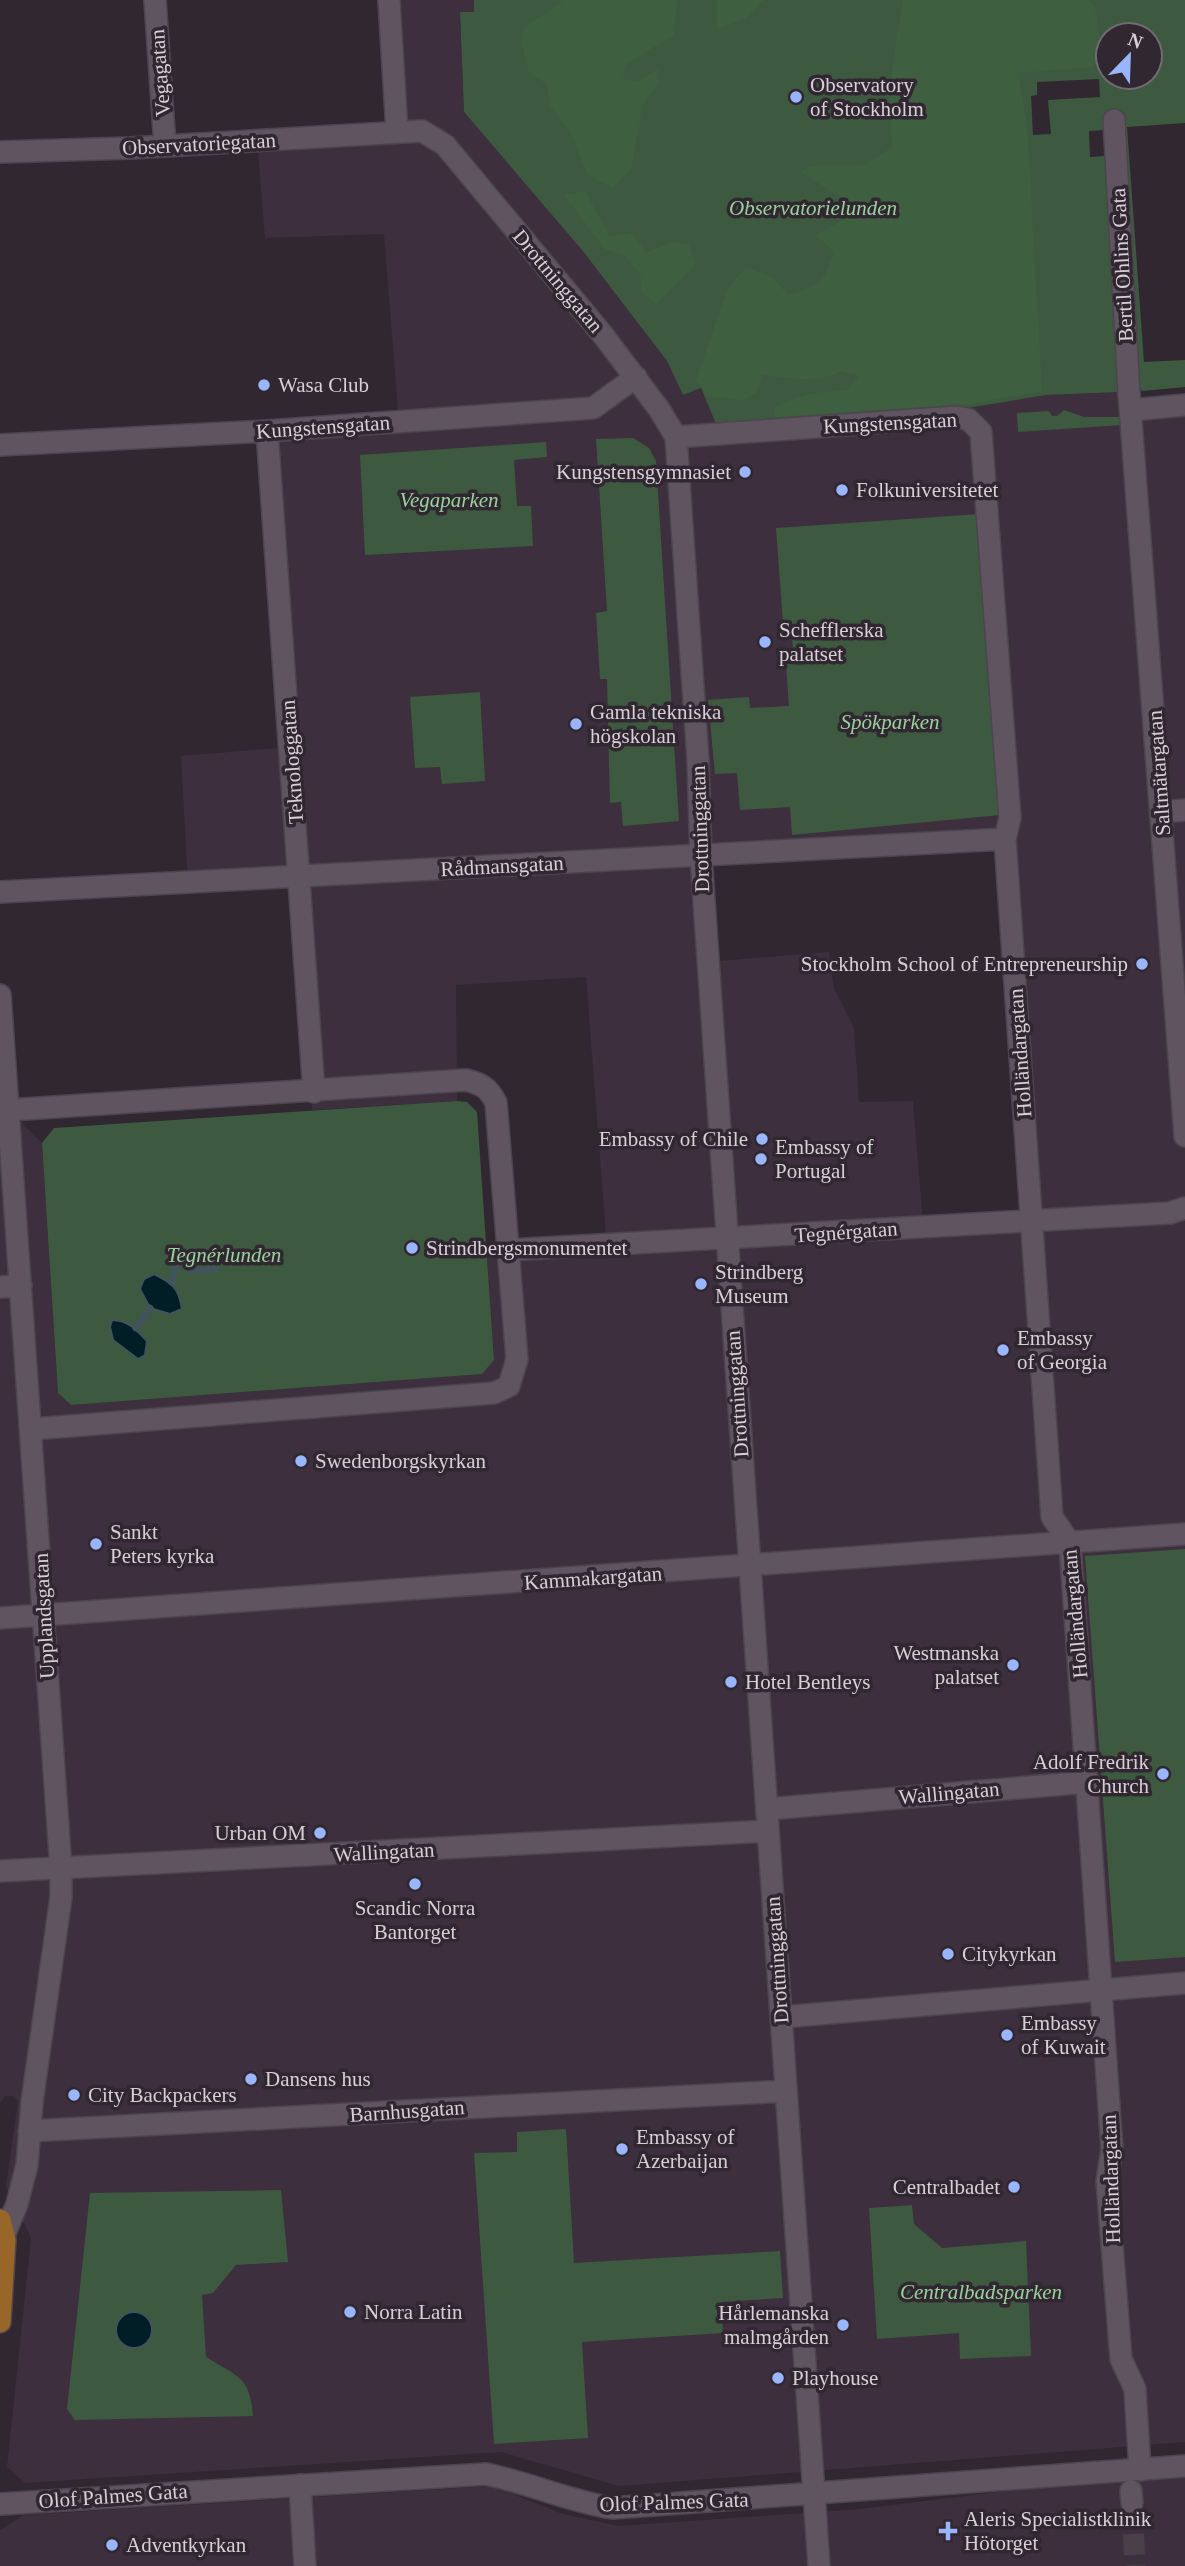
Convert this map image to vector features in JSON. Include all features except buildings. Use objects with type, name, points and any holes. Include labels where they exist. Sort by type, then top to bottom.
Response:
[{"type":"main road","points":[[0,2322],[2,2227]]},
{"type":"street","name":"Vegagatan","points":[[155,0],[165,146]]},
{"type":"street","points":[[389,0],[397,132]]},
{"type":"street","name":"Bertil Ohlins Gata","points":[[1114,120],[1132,410]]},
{"type":"street","name":"Drottninggatan","points":[[397,132],[422,131],[445,145],[636,377],[676,437],[698,760],[701,857],[819,2566]]},
{"type":"street","name":"Observatoriegatan","points":[[0,152],[165,146],[397,132]]},
{"type":"street","name":"Kungstensgatan","points":[[0,445],[267,431],[593,408],[636,377]]},
{"type":"street","points":[[1132,410],[1185,405]]},
{"type":"street","name":"Saltmätargatan","points":[[1132,410],[1185,1136]]},
{"type":"street","name":"Kungstensgatan","points":[[676,437],[956,417],[977,425]]},
{"type":"street","name":"Holländargatan","points":[[977,425],[983,440],[1010,818],[1005,839],[1052,1517],[1070,1543],[1089,1782],[1112,2150],[1107,2181],[1121,2358],[1135,2389],[1140,2470]]},
{"type":"street","name":"Teknologgatan","points":[[267,431],[314,1092]]},
{"type":"street","points":[[1162,812],[1185,810]]},
{"type":"street","name":"Rådmansgatan","points":[[0,892],[667,859],[1005,839]]},
{"type":"street","name":"Upplandsgatan","points":[[0,995],[9,1110],[11,1287],[32,1429],[61,1870],[61,1896],[23,2185],[2,2227]]},
{"type":"street","points":[[9,1110],[466,1080],[482,1084],[491,1091],[496,1103],[517,1359],[509,1386],[494,1392],[32,1429]]},
{"type":"street","name":"Tegnérgatan","points":[[507,1250],[727,1240],[1170,1213],[1185,1209]]},
{"type":"street","name":"Kammakargatan","points":[[0,1618],[723,1569],[1185,1534]]},
{"type":"street","name":"Wallingatan","points":[[766,1809],[1089,1782]]},
{"type":"street","name":"Wallingatan","points":[[0,1871],[61,1870],[768,1831]]},
{"type":"street","points":[[782,2017],[1185,1983]]},
{"type":"street","name":"Barnhusgatan","points":[[29,2131],[786,2091]]},
{"type":"street","name":"Olof Palmes Gata","points":[[0,2504],[486,2474],[520,2482],[573,2502],[612,2508],[814,2496],[1185,2466]]},
{"type":"street","points":[[300,2485],[305,2566]]},
{"type":"shaded area","points":[[387,0],[474,0],[474,12],[460,13],[464,112],[582,250],[667,361],[683,395],[701,388],[716,424],[974,407],[1046,395],[1121,392],[1123,408],[1185,404],[1185,2442],[619,2486],[501,2452],[25,2483],[7,2467],[31,2238],[6,2186],[18,2101],[13,2096],[5,2096],[0,2103],[0,988],[11,1112],[42,1143],[58,1392],[71,1405],[481,1374],[494,1359],[487,1255],[607,1249],[586,977],[456,985],[457,1101],[312,1110],[298,877],[188,884],[181,756],[290,747],[270,432],[399,423],[384,234],[265,238],[257,139],[395,134]],"holes":[[[1003,841],[1027,1216],[923,1223],[913,1101],[859,1102],[854,1028],[834,988],[829,952],[719,961],[710,859]]]},
{"type":"shaded area","points":[[1185,2469],[1185,2566],[0,2566],[0,2530],[24,2515],[493,2486],[560,2513],[618,2526],[860,2509]]},
{"type":"green space","name":"Observatorielunden","points":[[474,0],[1185,0],[1185,123],[1127,127],[1144,362],[1185,360],[1185,387],[1142,391],[1137,384],[1105,130],[1089,131],[1090,157],[1106,156],[1121,392],[1046,395],[974,407],[716,424],[701,388],[683,395],[667,361],[582,250],[464,112],[460,12],[474,12]]},
{"type":"green space","points":[[560,0],[677,0],[674,35],[626,64],[622,79],[639,81],[658,69],[659,83],[643,104],[631,169],[612,188],[587,174],[570,131],[550,105],[547,84],[529,73],[521,41],[525,26],[562,3]]},
{"type":"green space","points":[[717,0],[763,0],[745,19],[717,28]]},
{"type":"green space","points":[[903,0],[1088,0],[1095,8],[1097,21],[1094,21],[1093,67],[1018,73],[1027,126],[1042,391],[968,404],[775,417],[774,408],[782,403],[809,394],[846,391],[860,376],[841,371],[811,379],[762,375],[756,393],[743,400],[707,396],[696,380],[727,290],[746,267],[773,278],[788,295],[813,286],[823,277],[834,252],[816,235],[855,214],[852,204],[802,173],[809,166],[865,165],[892,147],[889,89]]},
{"type":"green space","points":[[585,191],[610,237],[632,233],[646,253],[672,242],[689,245],[695,266],[656,304],[641,292],[641,276],[625,255],[605,249],[564,195]]},
{"type":"green space","points":[[1064,410],[1084,417],[1120,417],[1121,425],[1018,432],[1017,413],[1049,411],[1052,416],[1057,416]]},
{"type":"green space","points":[[633,438],[649,448],[656,461],[679,821],[623,826],[621,802],[610,803],[607,679],[600,679],[596,613],[607,611],[596,439]]},
{"type":"green space","name":"Vegaparken","points":[[546,442],[547,457],[514,460],[517,506],[531,506],[533,546],[365,555],[360,455]]},
{"type":"green space","name":"Spökparken","points":[[980,514],[1000,815],[792,835],[790,807],[740,810],[737,773],[715,774],[708,700],[749,697],[750,708],[789,706],[786,664],[794,664],[791,623],[783,623],[776,528]]},
{"type":"green space","points":[[480,692],[485,781],[442,784],[440,767],[415,768],[410,697]]},
{"type":"green space","name":"Tegnérlunden","points":[[467,1102],[477,1112],[494,1360],[482,1374],[71,1405],[58,1393],[42,1143],[54,1128]]},
{"type":"green space","points":[[1185,1549],[1185,1957],[1115,1962],[1085,1556]]},
{"type":"green space","points":[[566,2129],[574,2263],[780,2251],[783,2298],[721,2302],[723,2333],[582,2342],[588,2438],[494,2444],[474,2153],[517,2152],[517,2132]]},
{"type":"green space","points":[[281,2190],[288,2262],[236,2265],[213,2293],[202,2295],[206,2357],[234,2374],[245,2385],[253,2416],[75,2420],[67,2409],[90,2193]]},
{"type":"green space","name":"Centralbadsparken","points":[[912,2205],[914,2224],[942,2248],[1026,2241],[1031,2356],[960,2359],[959,2333],[877,2339],[869,2208]]},
{"type":"water","points":[[154,1274],[174,1287],[182,1309],[170,1314],[150,1308],[140,1289],[144,1279]]},
{"type":"water","points":[[112,1320],[127,1324],[147,1341],[145,1355],[138,1359],[113,1340],[110,1327]]},
{"type":"water","points":[[134,2312],[147,2317],[152,2330],[147,2343],[134,2348],[121,2343],[116,2330],[121,2317]]},
{"type":"waterway","points":[[172,1282],[175,1265],[184,1263],[191,1271],[215,1269]]},
{"type":"waterway","points":[[136,1328],[150,1308]]},
{"type":"tunnel","points":[[1132,2503],[1135,2566]]},
{"type":"place","name":"Observatory of Stockholm","points":[[796,97]]},
{"type":"place","name":"Wasa Club","points":[[264,385]]},
{"type":"place","name":"Kungstensgymnasiet","points":[[745,472]]},
{"type":"place","name":"Folkuniversitetet","points":[[842,490]]},
{"type":"place","name":"Schefflerska palatset","points":[[765,642]]},
{"type":"place","name":"Gamla tekniska högskolan","points":[[576,724]]},
{"type":"place","name":"Stockholm School of Entrepreneurship","points":[[1142,964]]},
{"type":"place","name":"Embassy of Chile","points":[[762,1139]]},
{"type":"place","name":"Embassy of Portugal","points":[[761,1159]]},
{"type":"place","name":"Strindbergsmonumentet","points":[[412,1248]]},
{"type":"place","name":"Strindberg Museum","points":[[701,1284]]},
{"type":"place","name":"Embassy of Georgia","points":[[1003,1350]]},
{"type":"place","name":"Swedenborgskyrkan","points":[[301,1461]]},
{"type":"place","name":"Sankt Peters kyrka","points":[[96,1544]]},
{"type":"place","name":"Westmanska palatset","points":[[1013,1665]]},
{"type":"place","name":"Hotel Bentleys","points":[[731,1682]]},
{"type":"place","name":"Adolf Fredrik Church","points":[[1163,1774]]},
{"type":"place","name":"Urban OM","points":[[320,1833]]},
{"type":"place","name":"Scandic Norra Bantorget","points":[[415,1884]]},
{"type":"place","name":"Citykyrkan","points":[[948,1954]]},
{"type":"place","name":"Embassy of Kuwait","points":[[1007,2035]]},
{"type":"place","name":"Dansens hus","points":[[251,2079]]},
{"type":"place","name":"City Backpackers","points":[[74,2095]]},
{"type":"place","name":"Embassy of Azerbaijan","points":[[622,2149]]},
{"type":"place","name":"Centralbadet","points":[[1014,2187]]},
{"type":"place","name":"Norra Latin","points":[[350,2312]]},
{"type":"place","name":"Hårlemanska malmgården","points":[[843,2325]]},
{"type":"place","name":"Playhouse","points":[[778,2378]]},
{"type":"place","name":"Aleris Specialistklinik Hötorget","points":[[948,2531]]},
{"type":"place","name":"Adventkyrkan","points":[[112,2545]]}]
